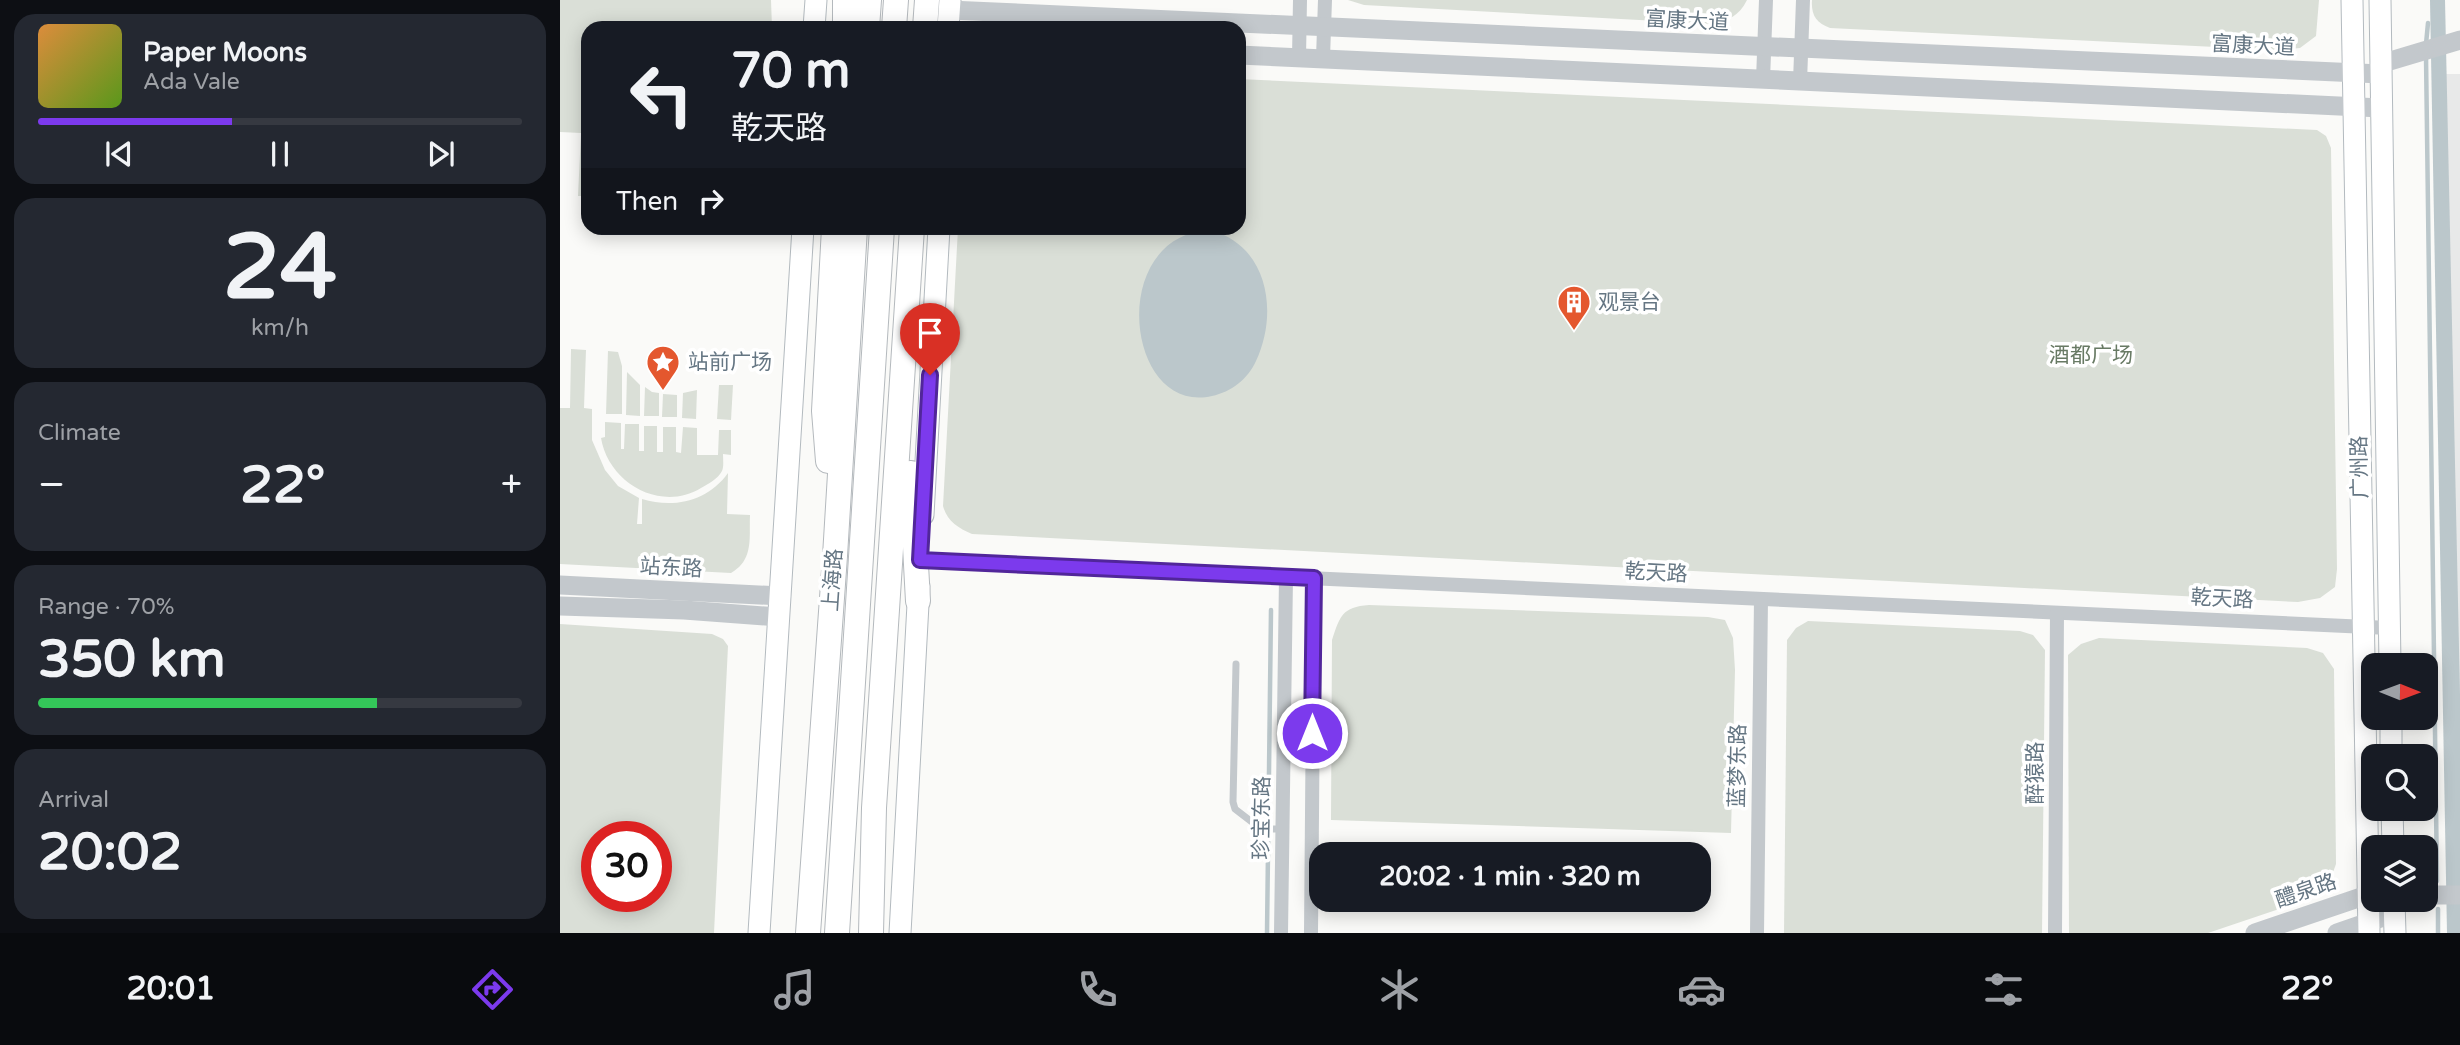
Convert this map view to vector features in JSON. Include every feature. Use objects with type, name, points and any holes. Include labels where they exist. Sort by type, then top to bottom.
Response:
[{"type":"highway","points":[[845,0],[845,21]]},
{"type":"highway","points":[[868,21],[869,0]]},
{"type":"highway","points":[[894,21],[896,0]]},
{"type":"highway","points":[[834,235],[824,411],[835,556]]},
{"type":"highway","name":"上海路","points":[[808,933],[855,235]]},
{"type":"highway","name":"上海路","points":[[837,933],[882,235]]},
{"type":"highway","points":[[871,933],[874,808],[911,235]]},
{"type":"highway","points":[[907,294],[915,370],[910,489],[918,601]]},
{"type":"main road","points":[[814,21],[816,0]]},
{"type":"main road","name":"广州路","points":[[2352,0],[2368,835]]},
{"type":"main road","name":"广州路","points":[[2380,0],[2390,653]]},
{"type":"main road","points":[[759,933],[803,235]]},
{"type":"main road","points":[[900,933],[939,235]]},
{"type":"street","points":[[1299,58],[1300,0]]},
{"type":"street","points":[[1323,58],[1325,0]]},
{"type":"street","points":[[1763,80],[1766,0]]},
{"type":"street","points":[[1800,82],[1802,0]]},
{"type":"street","name":"富康大道","points":[[944,9],[1195,21]]},
{"type":"street","name":"富康大道","points":[[1246,23],[2353,73],[2381,69],[2419,52],[2458,41]]},
{"type":"street","points":[[1246,55],[2381,108]]},
{"type":"street","name":"乾天路","points":[[920,560],[2389,628]]},
{"type":"street","name":"珍宝东路","points":[[1281,933],[1286,577]]},
{"type":"street","points":[[1311,933],[1314,578]]},
{"type":"street","name":"站东路","points":[[560,585],[779,607]]},
{"type":"street","name":"蓝梦东路","points":[[1757,933],[1761,599]]},
{"type":"street","name":"站东路","points":[[560,606],[684,610],[779,607]]},
{"type":"street","name":"醉猿路","points":[[2055,933],[2057,612]]},
{"type":"street","points":[[2438,895],[2460,895]]},
{"type":"street","name":"醴泉路","points":[[2255,933],[2361,896]]},
{"type":"street","points":[[2337,933],[2369,928],[2395,915]]},
{"type":"lane","points":[[1236,664],[1233,802],[1236,808],[1261,829],[1283,829]]},
{"type":"shaded area","points":[[2430,0],[2445,0],[2460,694],[2460,933],[2447,933]]},
{"type":"shaded area","points":[[2436,74],[2460,74],[2460,853]]},
{"type":"shaded area","points":[[1192,235],[1222,235],[1230,238],[1245,250],[1256,265],[1263,283],[1267,322],[1256,361],[1238,384],[1212,396],[1183,395],[1160,379],[1146,354],[1139,322],[1142,290],[1154,261],[1177,239]]},
{"type":"green space","points":[[560,0],[771,0],[772,21],[581,21],[581,133],[560,132]]},
{"type":"green space","points":[[1348,0],[1747,0],[1733,16],[1713,24],[1364,5]]},
{"type":"green space","points":[[1812,0],[2319,0],[2316,36],[2300,48],[2277,50],[1830,28],[1815,18]]},
{"type":"green space","name":"酒都广场","points":[[1246,79],[2317,130],[2326,136],[2331,148],[2337,569],[2335,587],[2320,598],[2298,602],[972,534],[950,520],[943,506],[958,235],[1246,235]]},
{"type":"green space","points":[[581,133],[581,196],[578,196]]},
{"type":"green space","points":[[571,349],[586,350],[584,408],[592,409],[592,440],[605,470],[618,486],[639,498],[637,524],[642,524],[642,499],[666,503],[690,500],[711,490],[728,473],[727,514],[750,515],[749,548],[744,562],[738,568],[731,573],[560,564],[560,408],[570,408]]},
{"type":"green space","points":[[608,351],[618,352],[622,366],[622,414],[606,414]]},
{"type":"green space","points":[[627,372],[640,385],[640,416],[626,415]]},
{"type":"green space","points":[[719,385],[733,385],[731,420],[717,419]]},
{"type":"green space","points":[[645,387],[659,393],[659,416],[644,416]]},
{"type":"green space","points":[[697,390],[696,419],[682,418],[683,393]]},
{"type":"green space","points":[[663,394],[677,395],[677,417],[662,417]]},
{"type":"green space","points":[[605,422],[621,423],[621,449],[624,449],[625,424],[639,424],[639,451],[644,451],[644,426],[657,426],[657,452],[663,452],[663,427],[676,427],[676,452],[681,453],[683,427],[697,428],[697,455],[718,455],[719,430],[731,430],[731,455],[723,454],[722,471],[713,481],[701,488],[685,495],[653,495],[625,480],[614,468],[601,438],[605,437]]},
{"type":"green space","points":[[1369,605],[1708,617],[1725,620],[1733,638],[1735,670],[1731,833],[1331,820],[1332,640],[1343,614],[1353,608]]},
{"type":"green space","points":[[1808,621],[2020,631],[2033,635],[2045,650],[2042,933],[1784,933],[1787,640],[1796,628]]},
{"type":"green space","points":[[560,624],[712,634],[723,639],[728,646],[714,933],[560,933]]},
{"type":"green space","points":[[2099,638],[2307,648],[2323,653],[2334,669],[2336,864],[2331,878],[2318,896],[2208,933],[2069,933],[2068,655],[2081,644]]},
{"type":"waterway","points":[[2426,44],[2428,23]]},
{"type":"waterway","points":[[2426,56],[2436,835]]},
{"type":"waterway","points":[[1267,933],[1271,610]]},
{"type":"waterway","points":[[2438,912],[2438,933]]},
{"type":"place","name":"观景台","points":[[1574,332]]},
{"type":"place","name":"站前广场","points":[[663,392]]},
{"type":"route","points":[[930,375],[920,560],[1314,578],[1312,733]]}]
